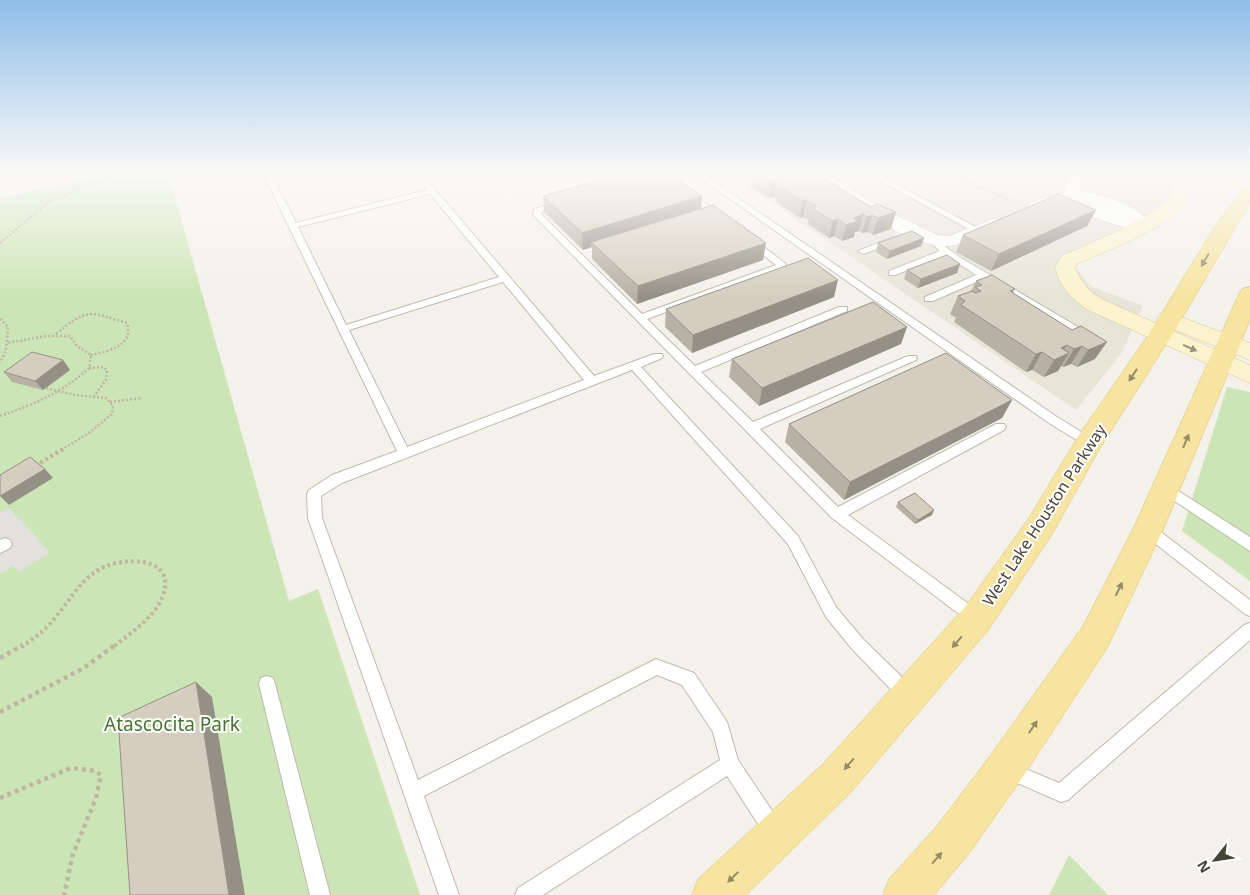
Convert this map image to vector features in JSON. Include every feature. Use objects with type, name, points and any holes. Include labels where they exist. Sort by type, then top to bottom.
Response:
[{"type":"main road","name":"West Lake Houston Parkway","points":[[714,895],[838,777],[977,618],[1040,527],[1089,442],[1165,327],[1233,215]]},
{"type":"main road","points":[[906,895],[952,841],[1004,770],[1095,637],[1148,530],[1166,488],[1238,358],[1250,294]]},
{"type":"street","points":[[884,215],[914,233],[932,240],[949,241],[1006,215]]},
{"type":"street","points":[[1132,215],[1143,225]]},
{"type":"street","points":[[1161,215],[1069,260],[1065,267],[1068,280],[1082,297],[1165,327],[1238,358]]},
{"type":"lane","points":[[287,215],[404,453]]},
{"type":"lane","points":[[293,226],[339,215]]},
{"type":"lane","points":[[452,215],[592,382]]},
{"type":"lane","points":[[537,215],[584,256],[640,318],[837,514],[977,618]]},
{"type":"lane","points":[[709,215],[731,226]]},
{"type":"lane","points":[[757,215],[1053,420],[1089,442]]},
{"type":"lane","points":[[948,215],[976,230]]},
{"type":"lane","points":[[863,251],[914,233]]},
{"type":"lane","points":[[640,318],[784,266],[746,238]]},
{"type":"lane","points":[[932,240],[946,252],[1085,334]]},
{"type":"lane","points":[[892,273],[946,252]]},
{"type":"lane","points":[[929,298],[984,275]]},
{"type":"lane","points":[[343,329],[506,278]]},
{"type":"lane","points":[[693,371],[843,309]]},
{"type":"lane","points":[[449,895],[315,518],[314,494],[338,479],[658,356]]},
{"type":"lane","points":[[751,428],[912,358]]},
{"type":"lane","points":[[634,366],[794,540],[803,554],[831,612],[863,650],[909,696]]},
{"type":"lane","points":[[837,514],[1000,427]]},
{"type":"lane","points":[[1166,488],[1250,545]]},
{"type":"lane","points":[[1148,530],[1250,609]]},
{"type":"lane","points":[[1004,770],[1061,793],[1250,630]]},
{"type":"lane","points":[[413,792],[656,667],[688,679],[721,728],[730,764],[777,836]]},
{"type":"lane","points":[[266,684],[320,895]]},
{"type":"lane","points":[[525,895],[730,764]]},
{"type":"path","points":[[0,243],[33,215]]},
{"type":"path","points":[[7,343],[56,334],[70,336],[77,346],[91,355],[120,346],[127,340],[130,333],[127,323],[102,314],[83,316],[69,322],[56,334]]},
{"type":"path","points":[[0,319],[8,327],[4,358],[0,363]]},
{"type":"path","points":[[89,368],[91,355]]},
{"type":"path","points":[[0,416],[37,404],[60,391],[89,368],[104,367],[107,370],[106,380],[94,396]]},
{"type":"path","points":[[34,467],[89,434],[112,414],[113,406],[106,398],[75,395],[46,388]]},
{"type":"path","points":[[110,402],[142,398]]},
{"type":"path","points":[[0,658],[30,641],[49,626],[63,610],[76,588],[89,575],[108,566],[128,560],[137,560],[146,561],[159,567],[165,575],[164,591],[160,602],[142,623],[111,649],[83,668],[0,712]]},
{"type":"path","points":[[0,798],[70,768],[95,771],[101,776],[99,793],[82,830],[65,877],[64,895]]},
{"type":"shaded area","points":[[789,215],[1162,215],[1075,266],[1090,286],[1143,306],[1121,354],[1076,410]]},
{"type":"shaded area","points":[[9,508],[50,552],[19,572],[13,566],[0,574],[0,513]]},
{"type":"green space","name":"Atascocita Park","points":[[0,215],[180,215],[289,601],[318,589],[420,895],[0,895]]},
{"type":"green space","points":[[1227,387],[1250,392],[1250,581],[1182,531]]},
{"type":"green space","points":[[1069,855],[1108,895],[1049,895]]},
{"type":"building","points":[[563,215],[641,215],[582,233]]},
{"type":"building","points":[[681,215],[727,215],[766,243],[638,286],[591,242]]},
{"type":"building","points":[[823,215],[861,215],[854,218],[858,221],[846,225],[838,219],[833,221]]},
{"type":"building","points":[[864,215],[888,215],[878,218],[872,215],[867,217]]},
{"type":"building","points":[[1010,215],[1085,215],[999,254],[963,235]]},
{"type":"building","points":[[912,231],[924,238],[890,251],[878,243]]},
{"type":"building","points":[[947,255],[960,264],[921,279],[907,270]]},
{"type":"building","points":[[808,258],[838,280],[693,335],[666,309]]},
{"type":"building","points":[[992,275],[1015,289],[1010,291],[1072,330],[1081,326],[1107,342],[1088,350],[1082,346],[1074,349],[1067,345],[1061,348],[1069,353],[1054,360],[1042,352],[1036,354],[961,305],[965,301],[958,296],[972,291],[975,293],[981,291],[975,287],[982,285],[976,281]]},
{"type":"building","points":[[873,302],[907,327],[762,388],[732,359]]},
{"type":"building","points":[[32,352],[63,360],[35,381],[4,372]]},
{"type":"building","points":[[946,353],[1012,400],[850,482],[789,424]]},
{"type":"building","points":[[30,457],[45,469],[0,496],[0,475]]},
{"type":"building","points":[[915,493],[934,510],[918,520],[898,502]]},
{"type":"building","points":[[196,682],[229,895],[130,895],[118,718]]}]
